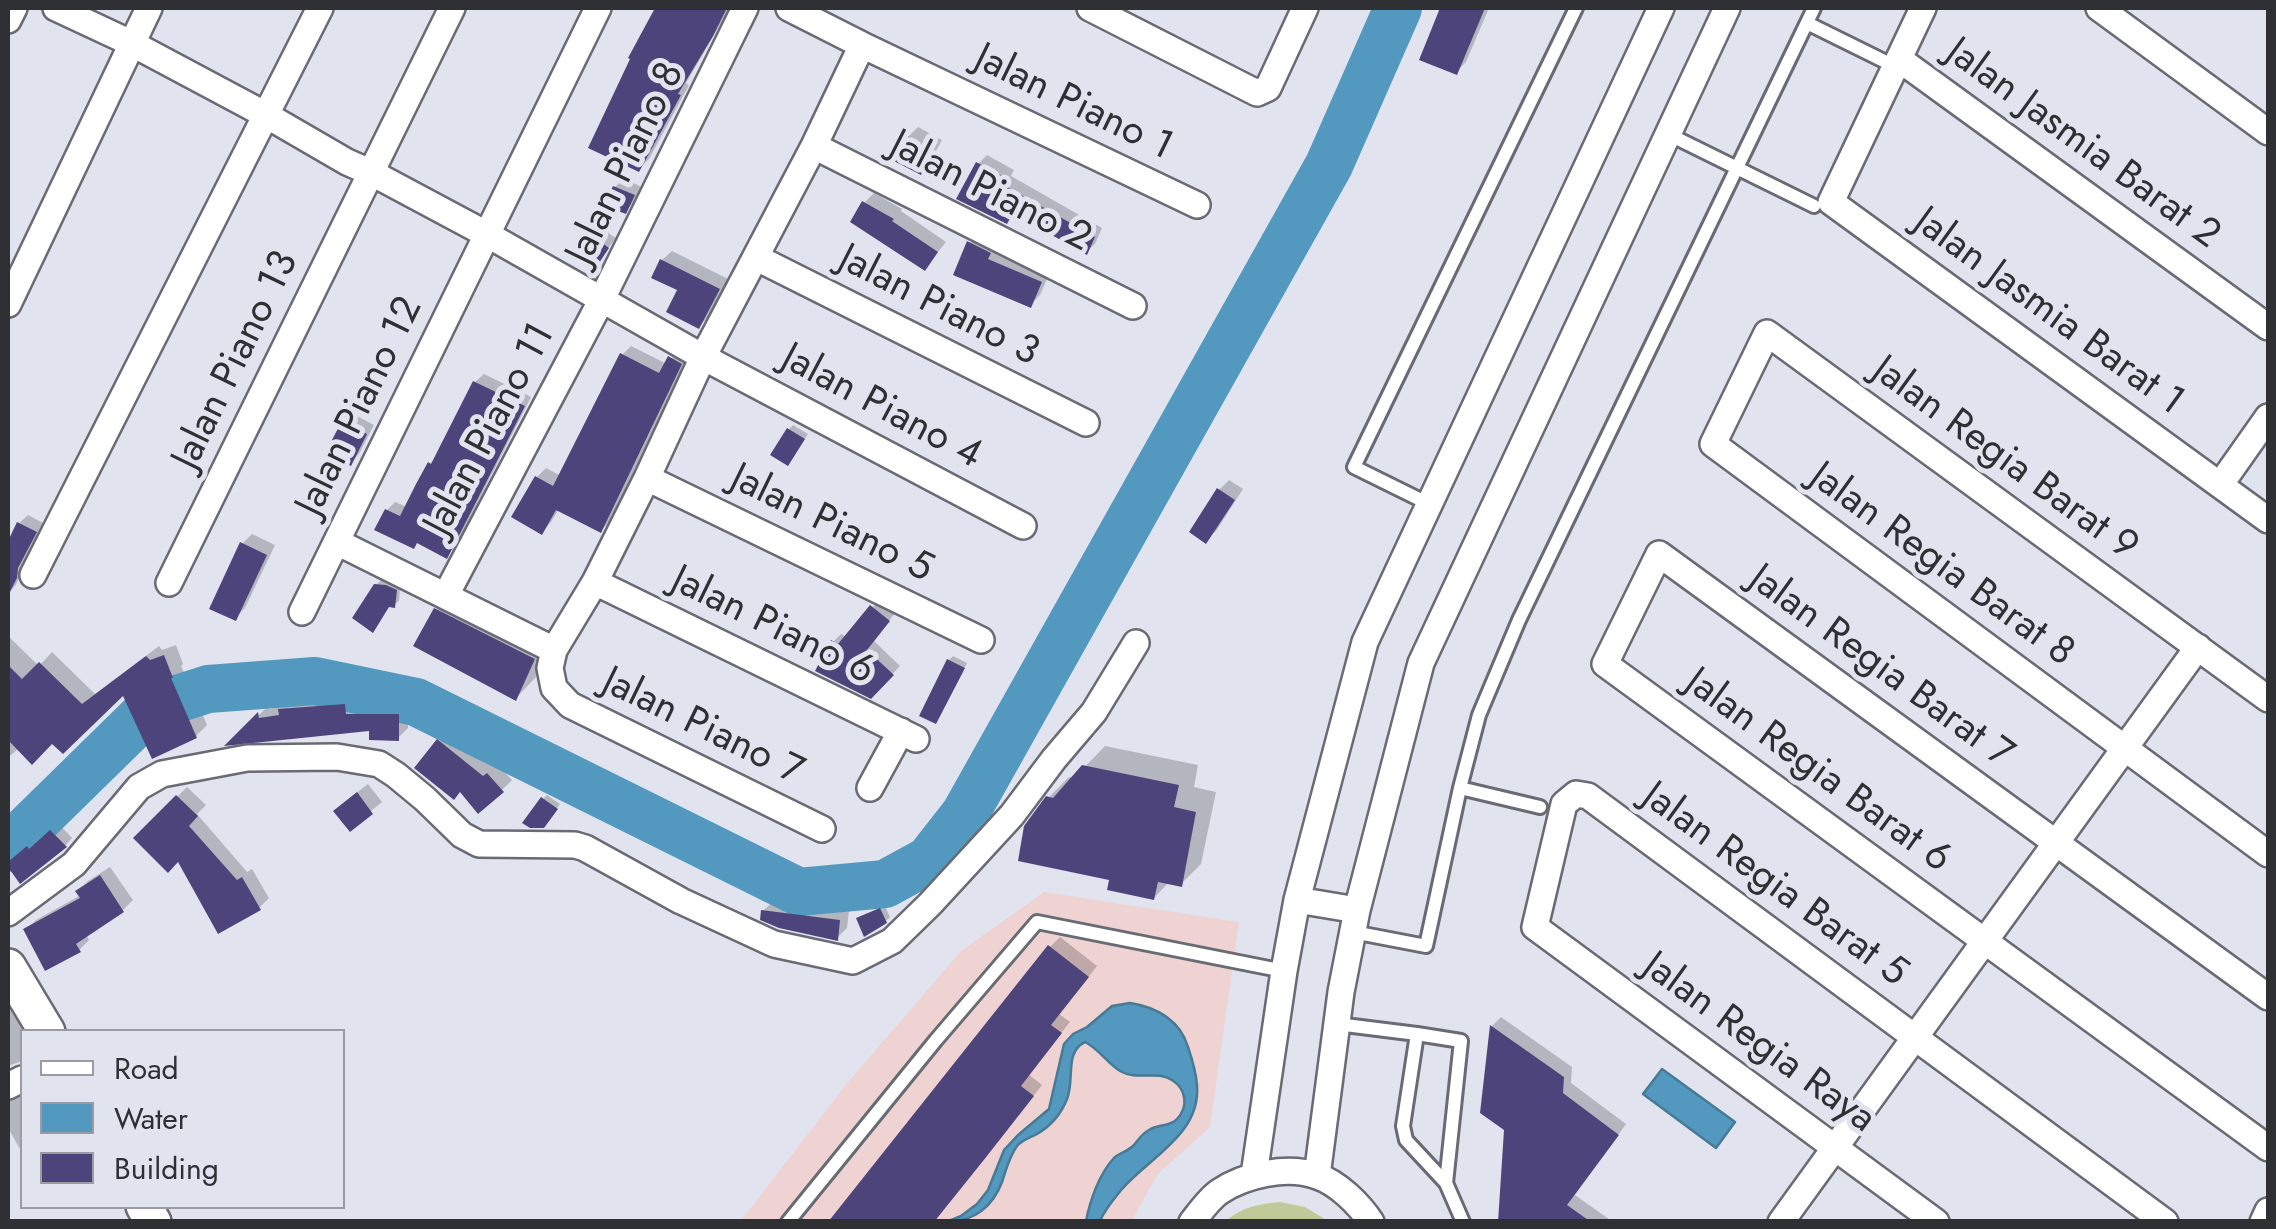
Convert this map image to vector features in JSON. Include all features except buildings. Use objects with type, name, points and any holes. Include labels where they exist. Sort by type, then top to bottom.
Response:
[{"type":"street","points":[[8,20],[14,8]]},
{"type":"street","name":"Jalan Piano 4","points":[[56,8],[266,115],[347,162],[488,234],[703,357],[1023,526]]},
{"type":"street","points":[[8,304],[149,8]]},
{"type":"street","points":[[33,575],[320,8]]},
{"type":"street","name":"Jalan Piano 13","points":[[169,583],[452,8]]},
{"type":"street","name":"Jalan Piano 12","points":[[302,612],[598,8]]},
{"type":"street","name":"Jalan Piano 8","points":[[602,300],[745,8]]},
{"type":"street","name":"Jalan Piano 1","points":[[789,8],[1196,205]]},
{"type":"street","points":[[1090,8],[1256,93],[1268,88],[1305,8]]},
{"type":"street","points":[[1254,1175],[1297,900],[1365,642],[1661,8]]},
{"type":"street","points":[[1317,1176],[1355,921],[1422,663],[1728,8]]},
{"type":"street","points":[[1823,204],[1891,60],[1923,8]]},
{"type":"street","points":[[2099,8],[2268,132]]},
{"type":"street","points":[[337,542],[554,650],[596,582],[703,357],[757,258],[862,46]]},
{"type":"street","name":"Jalan Jasmia Barat 2","points":[[1891,60],[2268,327]]},
{"type":"street","name":"Jalan Piano 2","points":[[814,146],[1133,306]]},
{"type":"street","name":"Jalan Jasmia Barat 1","points":[[1823,204],[2268,520]]},
{"type":"street","name":"Jalan Piano 3","points":[[757,258],[1086,423]]},
{"type":"street","name":"Jalan Piano 11","points":[[446,595],[602,300]]},
{"type":"street","name":"Jalan Regia Barat 9","points":[[1713,444],[1767,334],[2268,699]]},
{"type":"street","points":[[2220,485],[2268,417]]},
{"type":"street","name":"Jalan Regia Barat 8","points":[[1713,444],[2268,854]]},
{"type":"street","name":"Jalan Piano 5","points":[[648,478],[981,640]]},
{"type":"street","name":"Jalan Regia Barat 7","points":[[1606,664],[1659,554],[2268,997]]},
{"type":"street","name":"Jalan Piano 6","points":[[596,582],[909,735],[870,788]]},
{"type":"street","points":[[8,913],[74,864],[139,787],[162,774],[248,758],[337,757],[379,764],[479,844],[585,848],[681,901],[774,944],[852,960],[892,941],[1012,815],[1094,712],[1136,643]]},
{"type":"street","points":[[1781,1222],[2198,647]]},
{"type":"street","name":"Jalan Piano 7","points":[[554,650],[550,668],[554,688],[570,705],[822,829]]},
{"type":"street","name":"Jalan Regia Barat 6","points":[[1606,664],[2268,1148]]},
{"type":"street","name":"Jalan Regia Raya","points":[[1588,796],[1576,794],[1564,804],[1536,928],[1936,1222]]},
{"type":"street","name":"Jalan Regia Barat 5","points":[[1588,796],[2165,1222]]},
{"type":"street","points":[[1297,900],[1355,921]]},
{"type":"street","points":[[8,967],[45,1029]]},
{"type":"street","points":[[1192,1222],[1217,1193],[1254,1175],[1285,1172],[1317,1176],[1346,1193],[1371,1222]]},
{"type":"street","points":[[2263,1222],[2268,1211]]},
{"type":"lane","points":[[1429,504],[1354,467],[1576,8]]},
{"type":"lane","points":[[1355,921],[1426,946],[1479,715],[1518,620],[1814,8]]},
{"type":"lane","points":[[1807,23],[1891,60]]},
{"type":"lane","points":[[1668,134],[1823,204]]},
{"type":"lane","points":[[1460,788],[1540,807]]},
{"type":"lane","points":[[788,1222],[1037,922],[1284,971]]},
{"type":"lane","points":[[1337,1024],[1461,1040],[1446,1183]]},
{"type":"lane","points":[[1417,1034],[1402,1126],[1406,1140],[1446,1183],[1463,1222]]},
{"type":"shaded area","points":[[1044,892],[1239,922],[1210,1127],[1157,1175],[1132,1221],[740,1222],[848,1082],[961,951]]},
{"type":"green space","points":[[1280,1202],[1305,1207],[1328,1221],[1226,1221],[1244,1209]]},
{"type":"water","points":[[1130,1003],[1166,1016],[1184,1038],[1197,1085],[1196,1102],[1182,1131],[1122,1189],[1100,1221],[1086,1221],[1096,1188],[1114,1158],[1152,1128],[1174,1122],[1181,1114],[1184,1098],[1172,1080],[1126,1074],[1085,1042],[1074,1052],[1069,1092],[1059,1115],[1017,1146],[988,1205],[967,1219],[949,1221],[977,1204],[988,1190],[1004,1150],[1049,1109],[1064,1044],[1112,1006]]},
{"type":"water","points":[[1662,1069],[1735,1122],[1716,1148],[1643,1094]]},
{"type":"waterway","points":[[8,848],[152,707],[208,689],[315,681],[416,702],[799,892],[885,884],[929,860],[965,814],[1329,165],[1398,8]]}]
